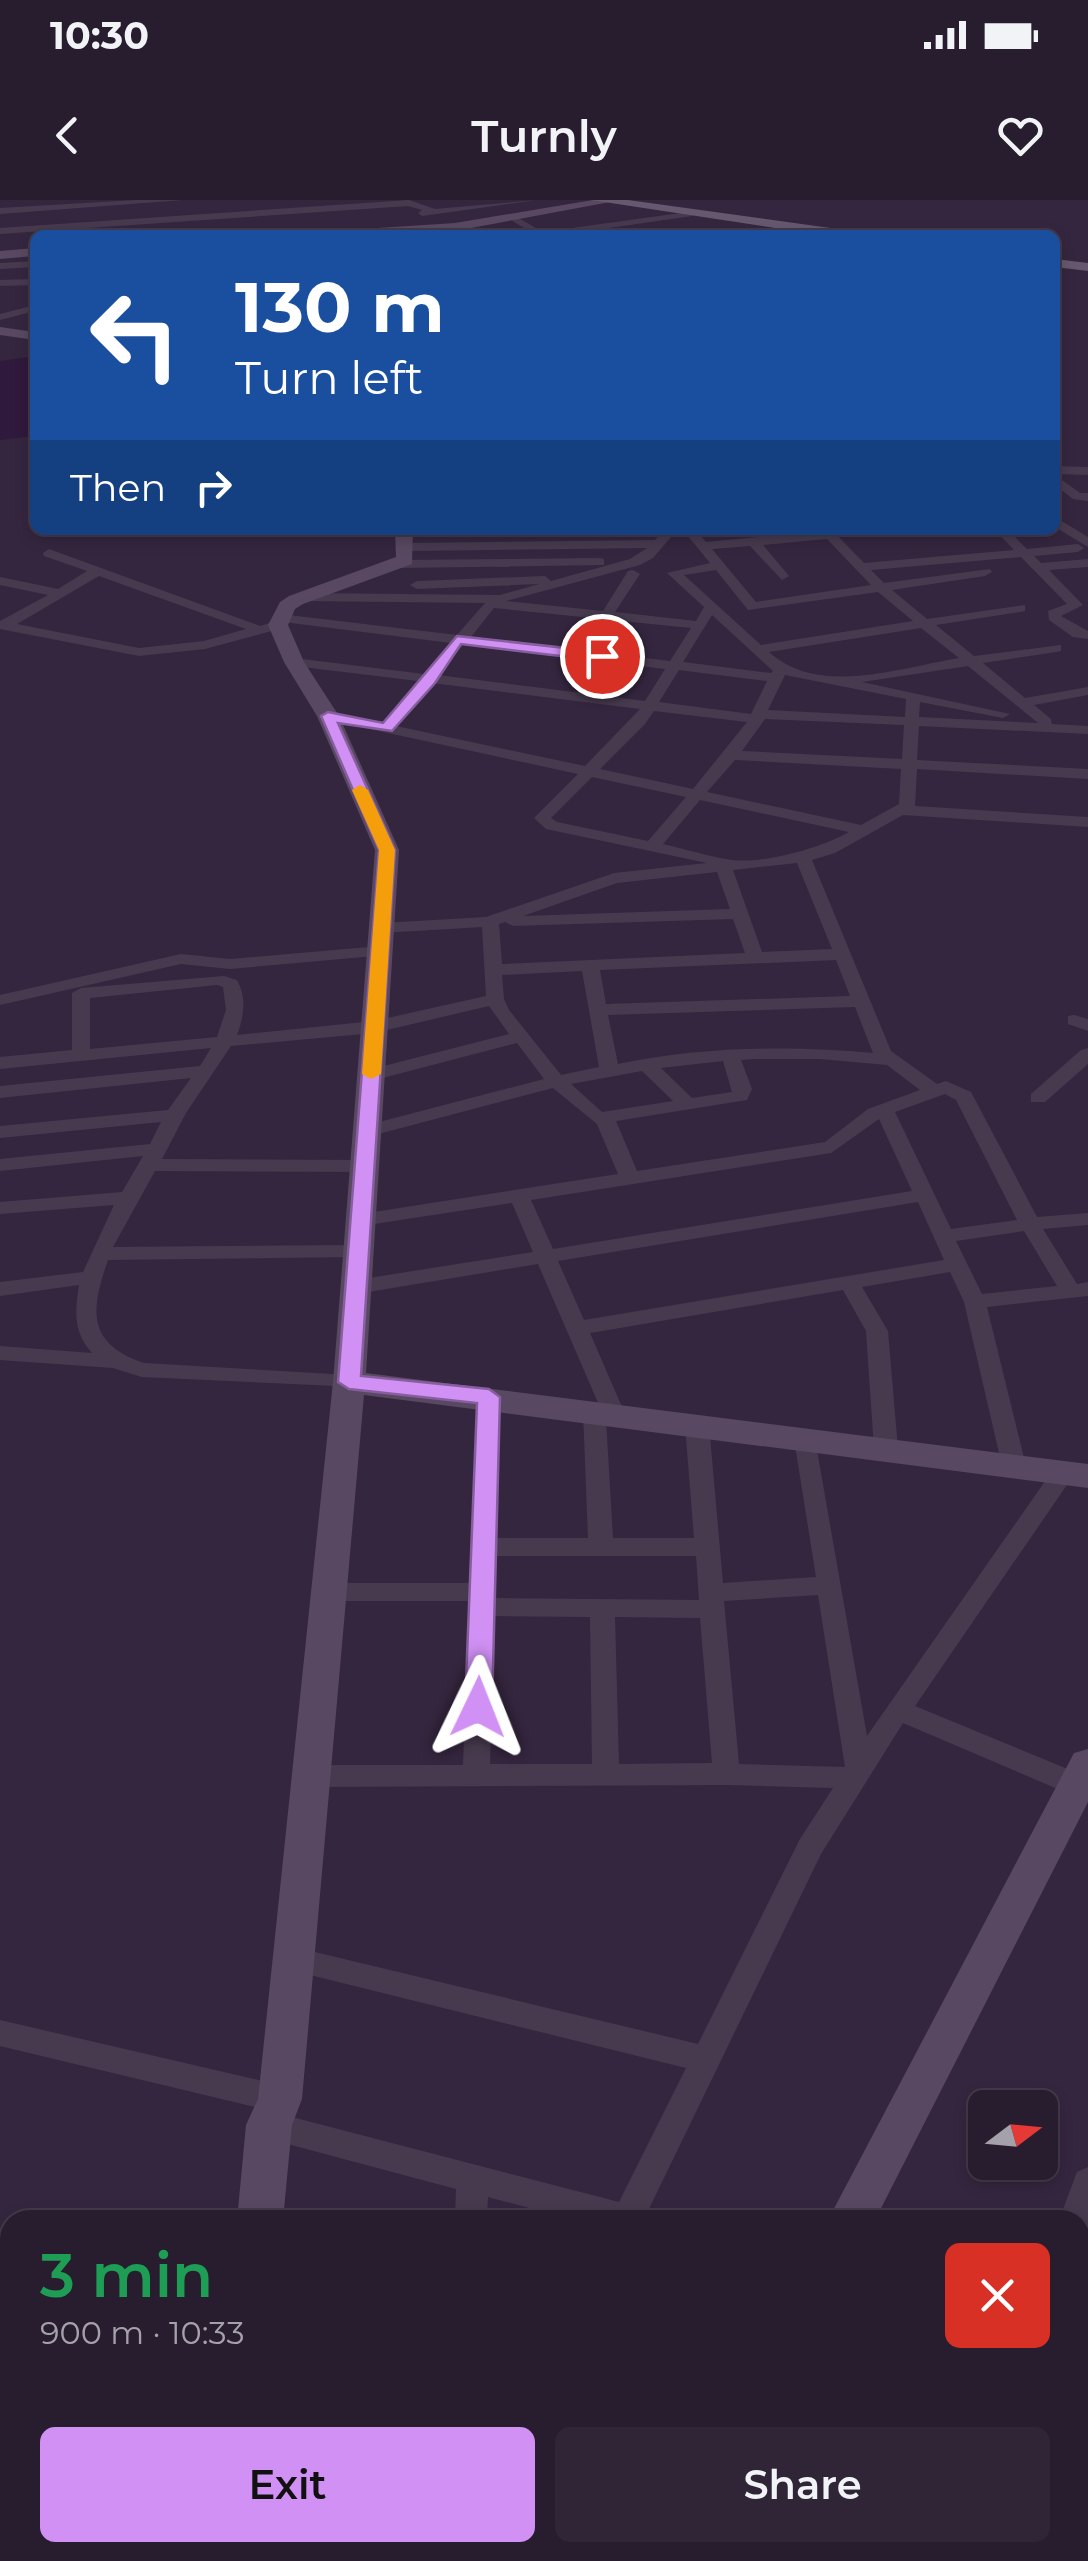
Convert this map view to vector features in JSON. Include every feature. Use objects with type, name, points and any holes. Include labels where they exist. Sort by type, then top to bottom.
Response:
[{"type":"main road","points":[[609,201],[815,230]]},
{"type":"main road","points":[[1060,264],[1088,268]]},
{"type":"street","points":[[120,218],[179,200]]},
{"type":"street","points":[[120,218],[318,200]]},
{"type":"street","points":[[0,221],[34,217],[288,222],[436,212],[533,200]]},
{"type":"street","points":[[411,230],[609,201]]},
{"type":"street","points":[[0,202],[34,217]]},
{"type":"street","points":[[271,202],[288,222]]},
{"type":"street","points":[[0,212],[34,217],[120,218],[409,204],[436,212]]},
{"type":"street","points":[[578,230],[692,213]]},
{"type":"street","points":[[0,231],[34,217]]},
{"type":"street","points":[[0,242],[34,217]]},
{"type":"street","points":[[512,218],[535,230]]},
{"type":"street","points":[[0,254],[30,252]]},
{"type":"street","points":[[0,266],[30,264]]},
{"type":"street","points":[[0,284],[30,289]]},
{"type":"street","points":[[0,316],[30,311]]},
{"type":"street","points":[[0,331],[30,335]]},
{"type":"street","points":[[1060,470],[1088,471]]},
{"type":"street","points":[[1060,482],[1085,498]]},
{"type":"street","points":[[1060,500],[1085,498]]},
{"type":"street","points":[[1060,526],[1085,548]]},
{"type":"street","points":[[607,615],[635,568],[666,535]]},
{"type":"street","points":[[693,535],[753,607]]},
{"type":"street","points":[[702,546],[805,535]]},
{"type":"street","points":[[830,535],[881,588],[1046,722]]},
{"type":"street","points":[[1006,535],[1076,605],[1054,617],[1088,639]]},
{"type":"street","points":[[1060,535],[1085,548]]},
{"type":"street","points":[[754,542],[782,576]]},
{"type":"street","points":[[2,626],[139,652],[205,645],[279,617],[403,547],[658,544]]},
{"type":"street","points":[[529,546],[531,580]]},
{"type":"street","points":[[403,547],[530,562],[635,568]]},
{"type":"street","points":[[860,567],[1085,548]]},
{"type":"street","points":[[49,553],[97,570],[279,617],[778,674],[1087,730]]},
{"type":"street","points":[[1040,567],[1088,563]]},
{"type":"street","points":[[718,566],[674,572],[762,649],[778,674]]},
{"type":"street","points":[[279,617],[500,599],[564,580],[635,568]]},
{"type":"street","points":[[2,626],[97,570]]},
{"type":"street","points":[[746,866],[543,821],[543,814],[640,721],[700,625],[716,609],[753,607],[985,572]]},
{"type":"street","points":[[342,584],[564,580]]},
{"type":"street","points":[[0,581],[59,593]]},
{"type":"street","points":[[386,728],[430,680],[457,640],[494,603],[700,625]]},
{"type":"street","points":[[762,649],[1020,608]]},
{"type":"street","points":[[261,2210],[294,1959],[349,1382],[387,850],[328,716],[294,662],[279,617]]},
{"type":"street","points":[[834,682],[1056,648]]},
{"type":"street","points":[[294,662],[759,716],[1087,730]]},
{"type":"street","points":[[652,846],[733,756],[759,716],[778,674]]},
{"type":"street","points":[[1022,703],[1088,691]]},
{"type":"street","points":[[489,922],[614,878],[724,869],[828,850],[902,810],[909,801],[913,697]]},
{"type":"street","points":[[328,716],[861,830]]},
{"type":"street","points":[[733,756],[1088,774]]},
{"type":"street","points":[[902,810],[1088,822]]},
{"type":"street","points":[[803,857],[888,1060]]},
{"type":"street","points":[[724,869],[755,958]]},
{"type":"street","points":[[0,1000],[182,959],[230,964],[489,922],[740,914]]},
{"type":"street","points":[[489,922],[495,999],[519,1037],[586,1110],[605,1119],[686,1102],[740,1096],[742,1089],[730,1056]]},
{"type":"street","points":[[492,970],[842,954]]},
{"type":"street","points":[[590,965],[609,1068]]},
{"type":"street","points":[[81,1056],[78,997],[92,990],[226,981],[235,993],[234,1017],[221,1044],[175,1115],[92,1277],[86,1298],[86,1324],[90,1341],[108,1362]]},
{"type":"street","points":[[0,1062],[374,1027],[495,999]]},
{"type":"street","points":[[598,1010],[861,1001]]},
{"type":"street","points":[[371,1075],[519,1037]]},
{"type":"street","points":[[367,1131],[556,1080],[644,1062],[833,1054],[888,1060],[933,1090]]},
{"type":"street","points":[[1038,1098],[1078,1073],[1088,1054]]},
{"type":"street","points":[[644,1062],[686,1102]]},
{"type":"street","points":[[0,1092],[204,1072]]},
{"type":"street","points":[[101,1254],[360,1236],[520,1197],[831,1147],[843,1141],[860,1121],[933,1090],[952,1088],[964,1096],[1030,1224],[1080,1290]]},
{"type":"street","points":[[884,1110],[975,1302],[1014,1466]]},
{"type":"street","points":[[0,1132],[175,1115]]},
{"type":"street","points":[[605,1119],[632,1180]]},
{"type":"street","points":[[0,1165],[153,1157],[364,1166]]},
{"type":"street","points":[[356,1287],[924,1195]]},
{"type":"street","points":[[520,1197],[577,1328],[604,1412],[601,1547]]},
{"type":"street","points":[[0,1208],[130,1198]]},
{"type":"street","points":[[944,1236],[1088,1219]]},
{"type":"street","points":[[577,1328],[957,1264]]},
{"type":"street","points":[[0,1289],[92,1277]]},
{"type":"street","points":[[848,1282],[878,1331],[886,1449]]},
{"type":"street","points":[[975,1302],[1080,1290]]},
{"type":"street","points":[[0,1353],[108,1362],[142,1370],[349,1382],[489,1397],[1075,1474],[898,1710],[810,1847],[634,2210]]},
{"type":"street","points":[[476,1774],[489,1397]]},
{"type":"street","points":[[697,1424],[726,1774]]},
{"type":"street","points":[[806,1439],[857,1774]]},
{"type":"street","points":[[484,1547],[707,1546]]},
{"type":"street","points":[[329,1592],[602,1608],[712,1601],[829,1585]]},
{"type":"street","points":[[602,1608],[606,1774]]},
{"type":"street","points":[[856,2210],[1083,1778],[898,1710]]},
{"type":"street","points":[[311,1776],[857,1774]]},
{"type":"street","points":[[294,1959],[706,2060]]},
{"type":"street","points":[[0,2034],[275,2112],[472,2178],[592,2210]]},
{"type":"street","points":[[471,2210],[472,2178]]},
{"type":"street","points":[[1078,2210],[1088,2182]]},
{"type":"shaded area","points":[[30,357],[30,437],[0,440],[0,361]]},
{"type":"slow traffic","points":[[360,790],[387,850],[371,1074]]},
{"type":"route","points":[[478,1707],[489,1397],[349,1382],[387,850],[328,716],[386,728],[430,680],[457,640],[602,656]]}]
